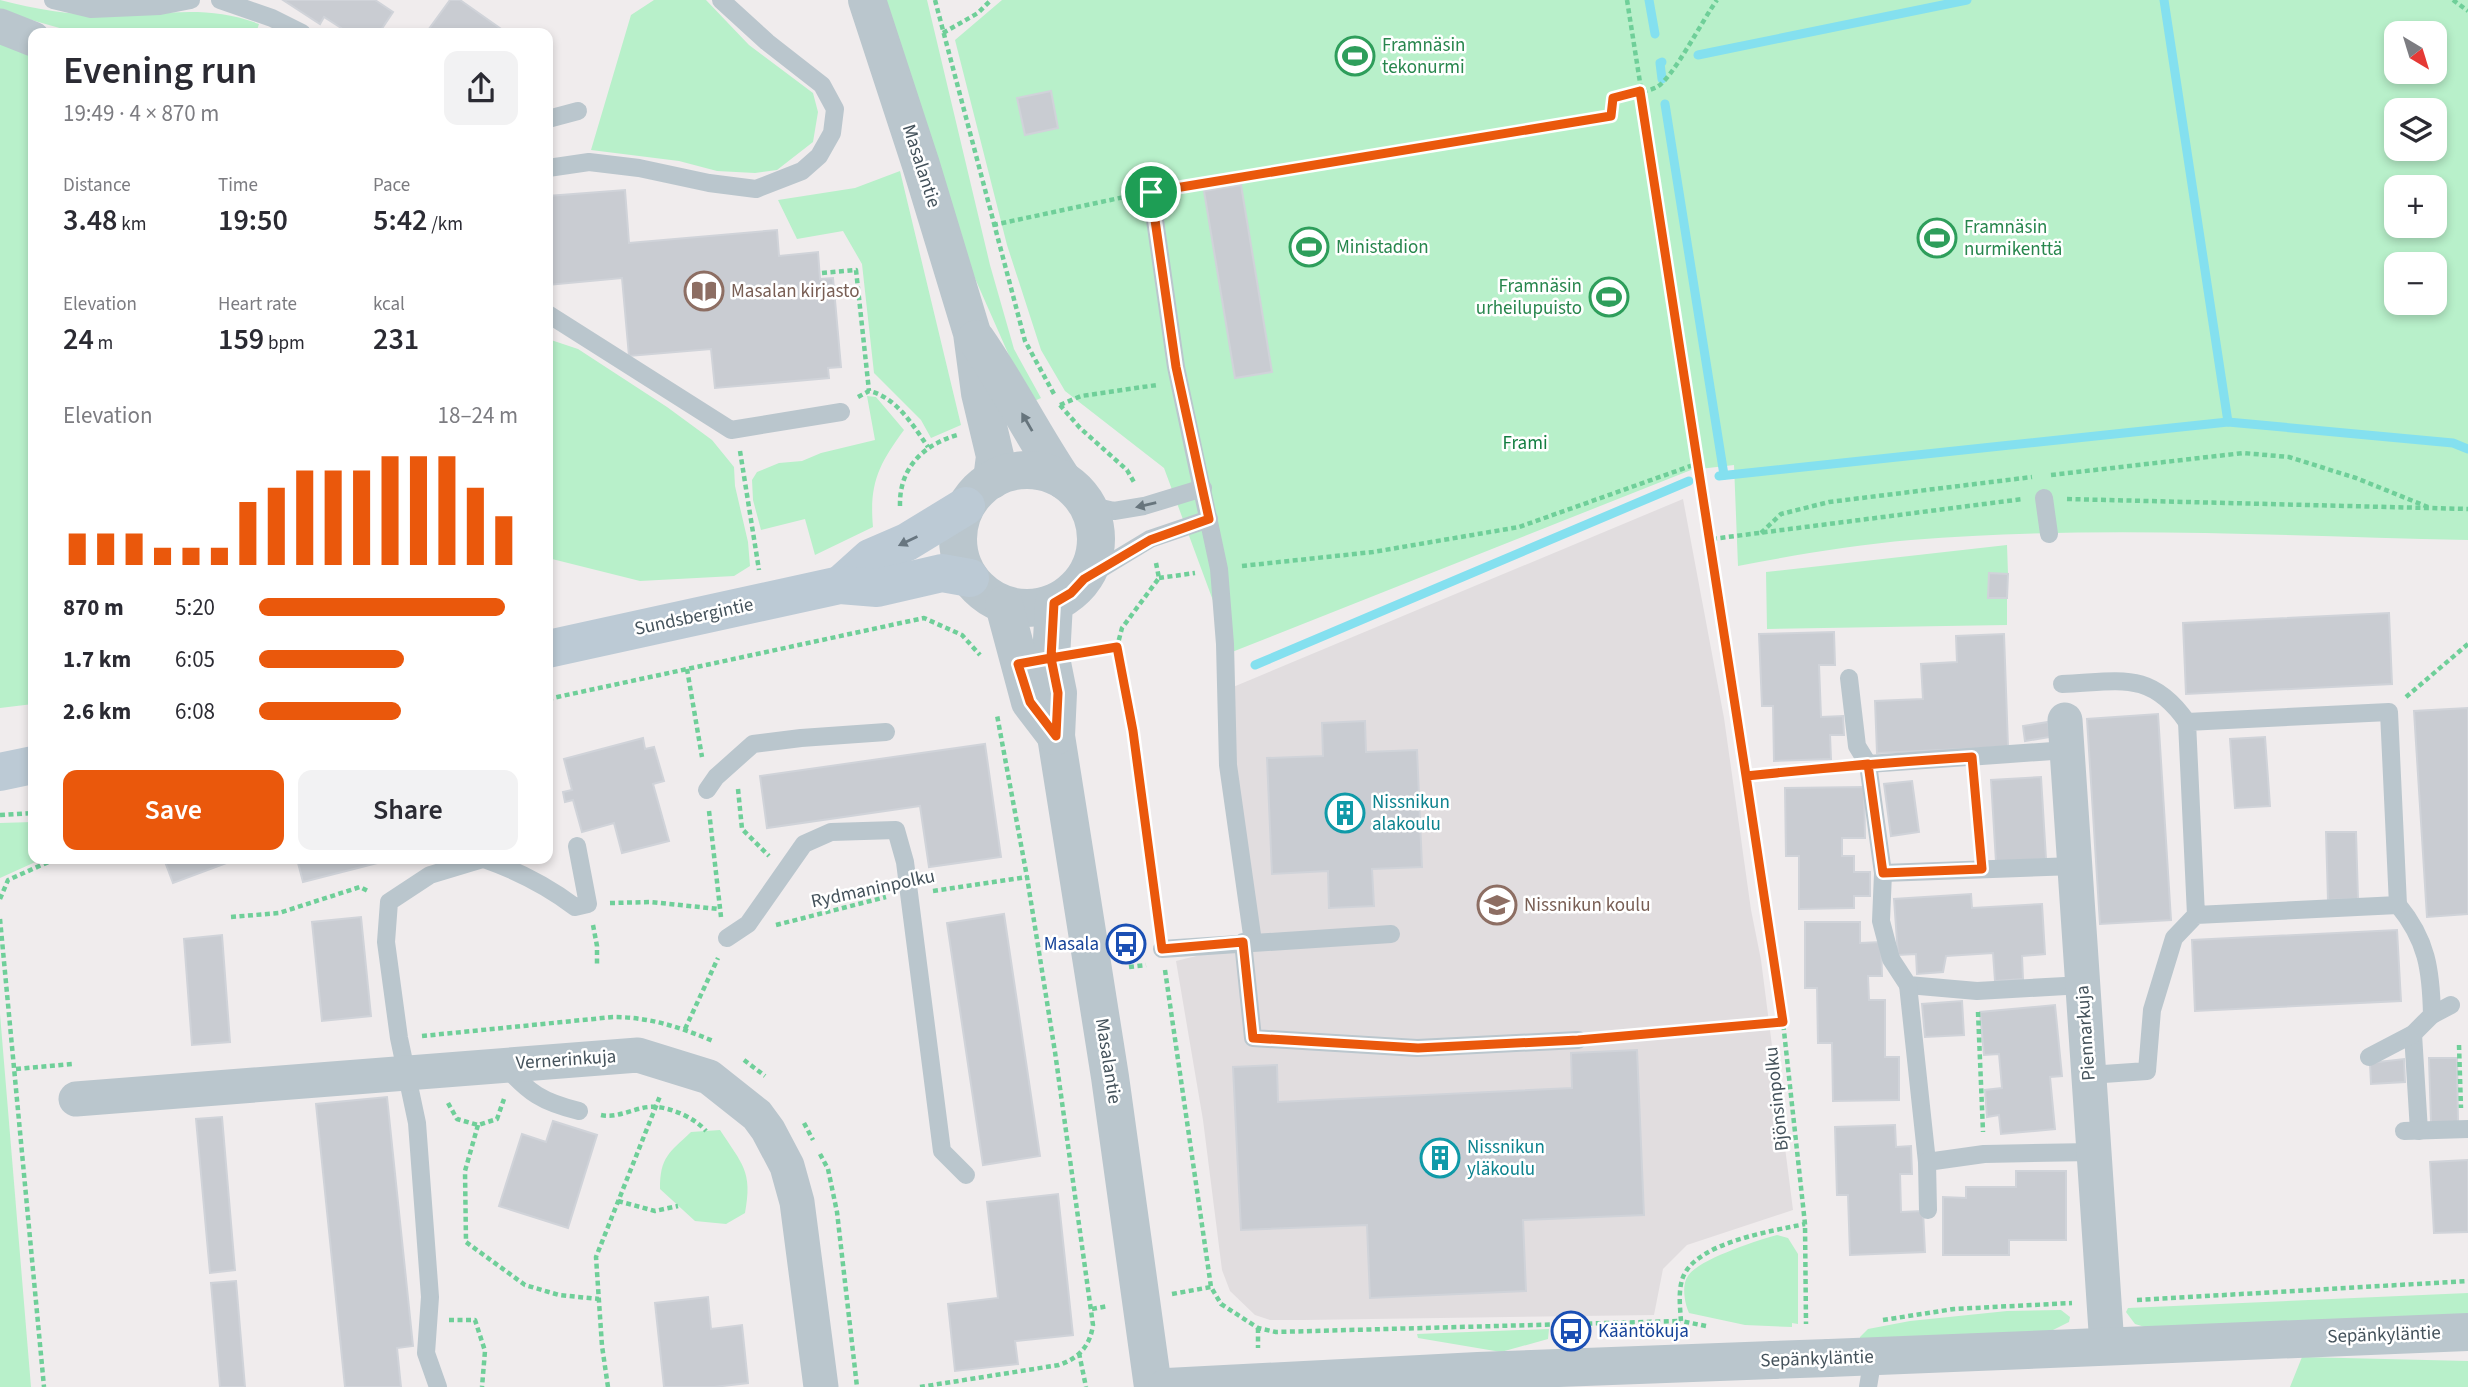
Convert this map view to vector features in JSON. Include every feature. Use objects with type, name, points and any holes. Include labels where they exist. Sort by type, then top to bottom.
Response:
[{"type":"main road","name":"Sundsbergintie","points":[[840,585],[870,558],[907,542],[979,493]]},
{"type":"main road","name":"Sundsbergintie","points":[[553,648],[840,585],[877,588],[942,573],[970,578]]},
{"type":"main road","points":[[0,772],[28,766]]},
{"type":"street","name":"Masalantie","points":[[867,0],[972,333],[980,393],[995,456],[979,493]]},
{"type":"street","points":[[0,26],[28,37]]},
{"type":"street","name":"Masalantie","points":[[972,333],[1005,380],[1041,447],[1076,492]]},
{"type":"street","points":[[1016,471],[1040,471],[1076,492],[1097,535],[1094,558],[1084,579],[1071,593],[1038,608],[1004,605],[985,594],[970,578],[959,550],[958,535],[979,493],[1016,471]]},
{"type":"street","name":"Masalantie","points":[[1054,603],[1035,661],[1030,702],[1056,736],[1110,1077],[1153,1387]]},
{"type":"street","name":"Masalantie","points":[[1004,605],[1035,661]]},
{"type":"street","name":"Piennarkuja","points":[[2066,735],[2107,1346]]},
{"type":"street","name":"Vernerinkuja","points":[[76,1099],[638,1055],[709,1077],[757,1115],[787,1166],[797,1202],[821,1387]]},
{"type":"street","name":"Sepänkyläntie","points":[[1167,1387],[1478,1379],[1872,1355],[2468,1332]]},
{"type":"lane","points":[[53,0],[91,9],[160,6],[191,0]]},
{"type":"lane","points":[[220,0],[292,28]]},
{"type":"lane","points":[[553,166],[590,162],[756,189],[802,171],[819,156],[832,133],[835,109],[822,85],[767,42],[721,0]]},
{"type":"lane","points":[[553,118],[579,111]]},
{"type":"lane","points":[[1151,192],[1176,367],[1219,569],[1225,644],[1228,765],[1248,942],[1253,1038],[1418,1048],[1578,1040]]},
{"type":"lane","points":[[553,317],[732,430],[841,412]]},
{"type":"lane","points":[[1076,492],[1114,511],[1144,506],[1203,488]]},
{"type":"lane","points":[[2044,498],[2049,534]]},
{"type":"lane","points":[[1084,579],[1150,540],[1209,519]]},
{"type":"lane","points":[[1849,678],[1857,746],[1868,764],[1883,873],[1881,921],[1891,959],[1908,985],[1927,1162],[1928,1210]]},
{"type":"lane","points":[[2062,684],[2138,681],[2173,703],[2187,722],[2196,915]]},
{"type":"lane","points":[[2187,722],[2389,712],[2398,905],[2415,926],[2427,958],[2432,1015]]},
{"type":"lane","points":[[707,790],[716,777],[753,744],[886,732]]},
{"type":"lane","points":[[1868,764],[1972,757],[2066,735]]},
{"type":"lane","points":[[727,938],[748,924],[804,844],[831,832],[896,830],[905,862],[942,1151],[967,1175]]},
{"type":"lane","points":[[497,864],[523,873],[554,890],[575,907],[588,904],[576,846]]},
{"type":"lane","points":[[438,1387],[426,1353],[430,1297],[417,1123],[399,1038],[386,942],[389,902],[430,875],[466,864]]},
{"type":"lane","points":[[1883,873],[2075,866]]},
{"type":"lane","points":[[2089,1075],[2147,1071],[2151,1010],[2174,938],[2196,915],[2398,905]]},
{"type":"lane","points":[[1162,949],[1391,934]]},
{"type":"lane","points":[[1908,985],[1977,991],[2083,985]]},
{"type":"lane","points":[[2369,1057],[2413,1034],[2432,1015],[2451,1005]]},
{"type":"lane","points":[[2413,1034],[2412,1131],[2465,1129]]},
{"type":"lane","points":[[503,1064],[522,1085],[551,1104],[579,1111]]},
{"type":"lane","points":[[1927,1162],[1984,1154],[2093,1152]]},
{"type":"path","points":[[934,0],[1026,341],[1060,405],[1080,429],[1127,470],[1140,493]]},
{"type":"path","points":[[943,33],[978,13],[991,0]]},
{"type":"path","name":"Bjönsinpolku","points":[[1627,0],[1712,539],[1783,1022],[1805,1224],[1806,1324]]},
{"type":"path","points":[[993,225],[1151,192],[1611,116],[1613,98],[1657,87],[1674,70],[1700,23],[1717,0]]},
{"type":"path","points":[[2453,0],[2468,11]]},
{"type":"path","points":[[822,273],[856,270],[869,391]]},
{"type":"path","points":[[841,412],[850,401],[869,391],[884,394],[928,447]]},
{"type":"path","points":[[737,430],[761,578]]},
{"type":"path","points":[[1761,533],[1781,514],[1829,502],[2243,453],[2288,457],[2356,478],[2432,508]]},
{"type":"path","points":[[1699,463],[1519,527],[1373,552],[1159,578],[1122,628],[1117,647],[1133,731],[1206,1263],[1211,1287],[1221,1304],[1258,1328],[1276,1332],[1681,1321],[1717,1328]]},
{"type":"path","points":[[1712,539],[2044,498],[2468,509]]},
{"type":"path","points":[[1155,563],[1159,578]]},
{"type":"path","points":[[553,698],[924,618],[962,635],[978,650],[990,672],[1035,661],[1117,647]]},
{"type":"path","points":[[2389,712],[2468,644]]},
{"type":"path","points":[[920,1387],[1059,1365],[1087,1346],[1091,1337],[1092,1309],[1027,877],[995,704]]},
{"type":"path","points":[[1972,757],[1982,869]]},
{"type":"path","points":[[735,760],[742,829],[760,850],[786,869]]},
{"type":"path","points":[[1746,776],[1868,764]]},
{"type":"path","points":[[0,815],[28,813]]},
{"type":"path","points":[[0,899],[8,880],[44,864]]},
{"type":"path","name":"Rydmaninpolku","points":[[727,938],[879,898],[1027,877]]},
{"type":"path","points":[[231,917],[279,913],[360,887],[389,902]]},
{"type":"path","points":[[597,966],[597,946],[588,904],[651,902],[718,909]]},
{"type":"path","points":[[0,919],[44,1387]]},
{"type":"path","points":[[1977,991],[1984,1154]]},
{"type":"path","points":[[1578,1040],[1783,1022]]},
{"type":"path","points":[[2459,1045],[2465,1129]]},
{"type":"path","points":[[579,1111],[610,1117],[656,1107],[697,1121],[706,1131]]},
{"type":"path","points":[[478,1125],[465,1171],[466,1242],[526,1285],[559,1295],[599,1299]]},
{"type":"path","points":[[618,1201],[655,1211],[678,1206]]},
{"type":"path","points":[[1681,1321],[1680,1291],[1683,1275],[1699,1259],[1744,1237],[1805,1224]]},
{"type":"path","points":[[1872,1355],[1917,1312],[2030,1303],[2102,1302],[2468,1281]]},
{"type":"path","points":[[428,1320],[475,1321],[485,1351],[482,1387]]},
{"type":"path","points":[[1079,1353],[1086,1387]]},
{"type":"shaded area","name":"Nissnikun koulu","points":[[1683,499],[1724,718],[1751,910],[1761,960],[1793,1210],[1687,1245],[1663,1269],[1654,1315],[1270,1320],[1255,1315],[1230,1291],[1222,1270],[1203,1120],[1176,961],[1253,942],[1226,690]]},
{"type":"green space","points":[[0,0],[79,14],[202,12],[259,24],[258,28],[60,28],[0,11]]},
{"type":"green space","points":[[654,0],[706,0],[749,45],[813,93],[818,112],[813,142],[777,170],[755,173],[717,171],[679,161],[591,150],[631,15]]},
{"type":"green space","points":[[885,0],[927,0],[990,265],[1014,349],[1041,398],[1030,403],[970,267]]},
{"type":"green space","name":"Framnäsin urheilupuisto","points":[[1002,0],[2468,0],[2468,540],[2190,533],[2050,533],[1911,540],[1802,554],[1738,566],[1734,465],[1691,470],[1232,652],[1164,468],[1065,391],[1041,350],[1007,245],[955,40]]},
{"type":"green space","points":[[0,42],[20,48],[28,54],[28,705],[0,708]]},
{"type":"green space","points":[[900,171],[961,425],[931,438],[921,420],[874,373],[862,264],[843,231],[797,239],[778,200],[855,188]]},
{"type":"green space","points":[[553,341],[578,349],[667,407],[712,440],[734,467],[750,566],[734,576],[640,581],[553,559]]},
{"type":"green space","points":[[867,396],[876,397],[904,430],[882,464],[874,486],[873,527],[815,555],[805,519],[761,530],[753,500],[752,480],[757,472],[779,463],[802,461],[821,453],[875,440]]},
{"type":"green space","points":[[2007,545],[2008,574],[1989,573],[1988,597],[2007,598],[2007,625],[1767,629],[1766,572]]},
{"type":"green space","points":[[28,822],[28,864],[31,864],[0,878],[0,823]]},
{"type":"green space","points":[[0,1014],[31,1387],[0,1387]]},
{"type":"green space","points":[[720,1130],[744,1168],[748,1187],[745,1213],[726,1224],[695,1221],[660,1189],[664,1162],[691,1132]]},
{"type":"green space","points":[[1777,1235],[1788,1238],[1798,1254],[1798,1324],[1792,1323],[1792,1327],[1745,1325],[1689,1313],[1684,1289],[1688,1276],[1694,1270],[1729,1251]]},
{"type":"green space","points":[[2468,1293],[2468,1316],[2148,1328],[2135,1324],[2126,1312],[2128,1308]]},
{"type":"green space","points":[[2061,1310],[2070,1317],[2069,1322],[2047,1333],[1860,1341],[1860,1337],[1868,1329],[1910,1321],[2007,1311]]},
{"type":"green space","points":[[1549,1329],[1548,1339],[1501,1352],[1418,1338],[1417,1334]]},
{"type":"green space","points":[[2302,1357],[2468,1361],[2468,1387],[2290,1387]]},
{"type":"building","points":[[283,0],[375,0],[393,12],[382,28],[341,28],[324,17],[320,24]]},
{"type":"building","points":[[450,0],[460,0],[500,28],[430,28]]},
{"type":"building","points":[[1051,91],[1058,128],[1025,135],[1017,98]]},
{"type":"building","points":[[1241,185],[1272,372],[1235,378],[1204,191]]},
{"type":"building","points":[[625,190],[629,243],[777,230],[779,256],[818,252],[820,279],[833,278],[841,367],[828,368],[829,378],[715,388],[711,349],[629,356],[622,278],[553,285],[553,196]]},
{"type":"building","points":[[1989,573],[2008,574],[2007,598],[1988,598]]},
{"type":"building","points":[[2389,613],[2392,684],[2186,694],[2183,623]]},
{"type":"building","points":[[1834,632],[1835,665],[1819,665],[1821,717],[1843,716],[1844,735],[1830,735],[1831,759],[1774,761],[1773,706],[1762,706],[1759,634]]},
{"type":"building","points":[[2004,634],[2008,747],[1877,753],[1875,701],[1923,699],[1921,664],[1957,662],[1956,636]]},
{"type":"building","points":[[2468,708],[2468,914],[2427,917],[2414,711]]},
{"type":"building","points":[[2158,714],[2171,920],[2100,924],[2087,719]]},
{"type":"building","name":"Nissnikun alakoulu","points":[[1365,721],[1366,752],[1417,750],[1422,867],[1372,869],[1374,906],[1329,908],[1328,871],[1272,874],[1267,758],[1323,756],[1322,723]]},
{"type":"building","points":[[2048,722],[2050,737],[2025,741],[2023,726]]},
{"type":"building","points":[[2265,737],[2270,806],[2235,808],[2230,739]]},
{"type":"building","points":[[643,738],[645,749],[654,747],[664,781],[653,784],[669,841],[622,853],[614,823],[582,832],[573,800],[565,802],[563,792],[572,790],[564,759]]},
{"type":"building","points":[[985,744],[1001,857],[929,867],[920,806],[767,828],[760,776]]},
{"type":"building","points":[[2041,777],[2046,859],[1996,862],[1991,780]]},
{"type":"building","points":[[1912,781],[1919,832],[1891,836],[1884,784]]},
{"type":"building","points":[[1864,787],[1865,838],[1842,838],[1842,856],[1854,856],[1854,872],[1870,872],[1870,896],[1854,896],[1854,908],[1799,909],[1799,856],[1786,856],[1785,788]]},
{"type":"building","points":[[2326,832],[2356,832],[2358,899],[2328,900]]},
{"type":"building","points":[[166,864],[224,864],[173,883]]},
{"type":"building","points":[[298,864],[373,864],[303,882]]},
{"type":"building","points":[[1971,894],[1972,908],[2042,904],[2045,954],[2022,956],[2023,979],[1995,981],[1993,953],[1946,956],[1943,972],[1917,974],[1916,954],[1898,955],[1894,899]]},
{"type":"building","points":[[1004,914],[1040,1156],[983,1165],[947,923]]},
{"type":"building","points":[[361,917],[371,1016],[322,1021],[312,922]]},
{"type":"building","points":[[1805,922],[1860,922],[1860,943],[1881,942],[1882,976],[1868,976],[1869,1000],[1885,1000],[1885,1057],[1899,1057],[1899,1100],[1833,1101],[1832,1043],[1818,1043],[1817,988],[1805,988]]},
{"type":"building","points":[[2397,930],[2401,1001],[2195,1011],[2192,940]]},
{"type":"building","points":[[222,935],[230,1042],[192,1045],[184,939]]},
{"type":"building","points":[[1962,1001],[1964,1035],[1925,1037],[1922,1004]]},
{"type":"building","points":[[2055,1005],[2062,1076],[2050,1077],[2055,1129],[2001,1134],[1999,1115],[1987,1117],[1985,1090],[2002,1088],[1999,1054],[1984,1055],[1980,1012]]},
{"type":"building","name":"Nissnikun yläkoulu","points":[[1637,1050],[1644,1215],[1523,1220],[1526,1291],[1370,1298],[1367,1225],[1241,1230],[1233,1067],[1277,1065],[1278,1102],[1572,1088],[1571,1053]]},
{"type":"building","points":[[2429,1058],[2457,1058],[2458,1122],[2431,1123]]},
{"type":"building","points":[[2404,1059],[2405,1082],[2371,1084],[2370,1063]]},
{"type":"building","points":[[387,1097],[413,1346],[397,1348],[401,1387],[345,1387],[316,1104]]},
{"type":"building","points":[[222,1117],[235,1270],[210,1273],[196,1119]]},
{"type":"building","points":[[553,1121],[597,1135],[568,1228],[499,1206],[522,1134],[546,1142]]},
{"type":"building","points":[[1895,1125],[1896,1147],[1911,1146],[1912,1174],[1900,1174],[1901,1212],[1923,1211],[1925,1252],[1850,1255],[1848,1195],[1837,1195],[1835,1127]]},
{"type":"building","points":[[2468,1160],[2468,1232],[2434,1233],[2430,1162]]},
{"type":"building","points":[[2016,1171],[2066,1171],[2066,1240],[2009,1240],[2009,1255],[1943,1255],[1943,1197],[1966,1198],[1966,1187],[2016,1187]]},
{"type":"building","points":[[1058,1194],[1073,1335],[1015,1341],[1018,1364],[955,1371],[948,1304],[998,1298],[987,1202]]},
{"type":"building","points":[[236,1281],[245,1387],[220,1387],[211,1283]]},
{"type":"building","points":[[708,1297],[711,1329],[742,1325],[748,1383],[714,1387],[664,1387],[655,1303]]},
{"type":"waterway","points":[[1649,0],[1655,34]]},
{"type":"waterway","points":[[1698,55],[1967,0]]},
{"type":"waterway","points":[[1719,476],[2228,422],[2164,0]]},
{"type":"waterway","points":[[1662,62],[1662,79]]},
{"type":"waterway","points":[[1665,104],[1724,475]]},
{"type":"waterway","points":[[2228,422],[2453,443],[2468,449]]},
{"type":"waterway","points":[[1255,665],[1689,481]]},
{"type":"place","name":"Framnäsin tekonurmi","points":[[1355,56]]},
{"type":"place","name":"Framnäsin nurmikenttä","points":[[1937,238]]},
{"type":"place","name":"Ministadion","points":[[1309,247]]},
{"type":"place","name":"Masalan kirjasto","points":[[704,291]]},
{"type":"place","name":"Framnäsin urheilupuisto","points":[[1609,297]]},
{"type":"place","name":"Nissnikun alakoulu","points":[[1345,813]]},
{"type":"place","name":"Nissnikun koulu","points":[[1497,905]]},
{"type":"place","name":"Masala","points":[[1126,944]]},
{"type":"place","name":"Nissnikun yläkoulu","points":[[1440,1158]]},
{"type":"place","name":"Kääntökuja","points":[[1571,1331]]},
{"type":"route","points":[[1151,192],[1178,381],[1194,441],[1209,519],[1150,540],[1112,565],[1084,579],[1071,593],[1054,603],[1051,658],[1018,664],[1030,702],[1056,736],[1058,693],[1051,658],[1117,647],[1133,731],[1162,949],[1243,942],[1253,1038],[1418,1048],[1578,1040],[1783,1022],[1746,776],[1868,764],[1883,873],[1982,869],[1972,757],[1868,764],[1807,770],[1746,776],[1712,539],[1640,91],[1613,98],[1611,116],[1151,192]]},
{"type":"park label","name":"Frami","points":[[1525,443]]}]
